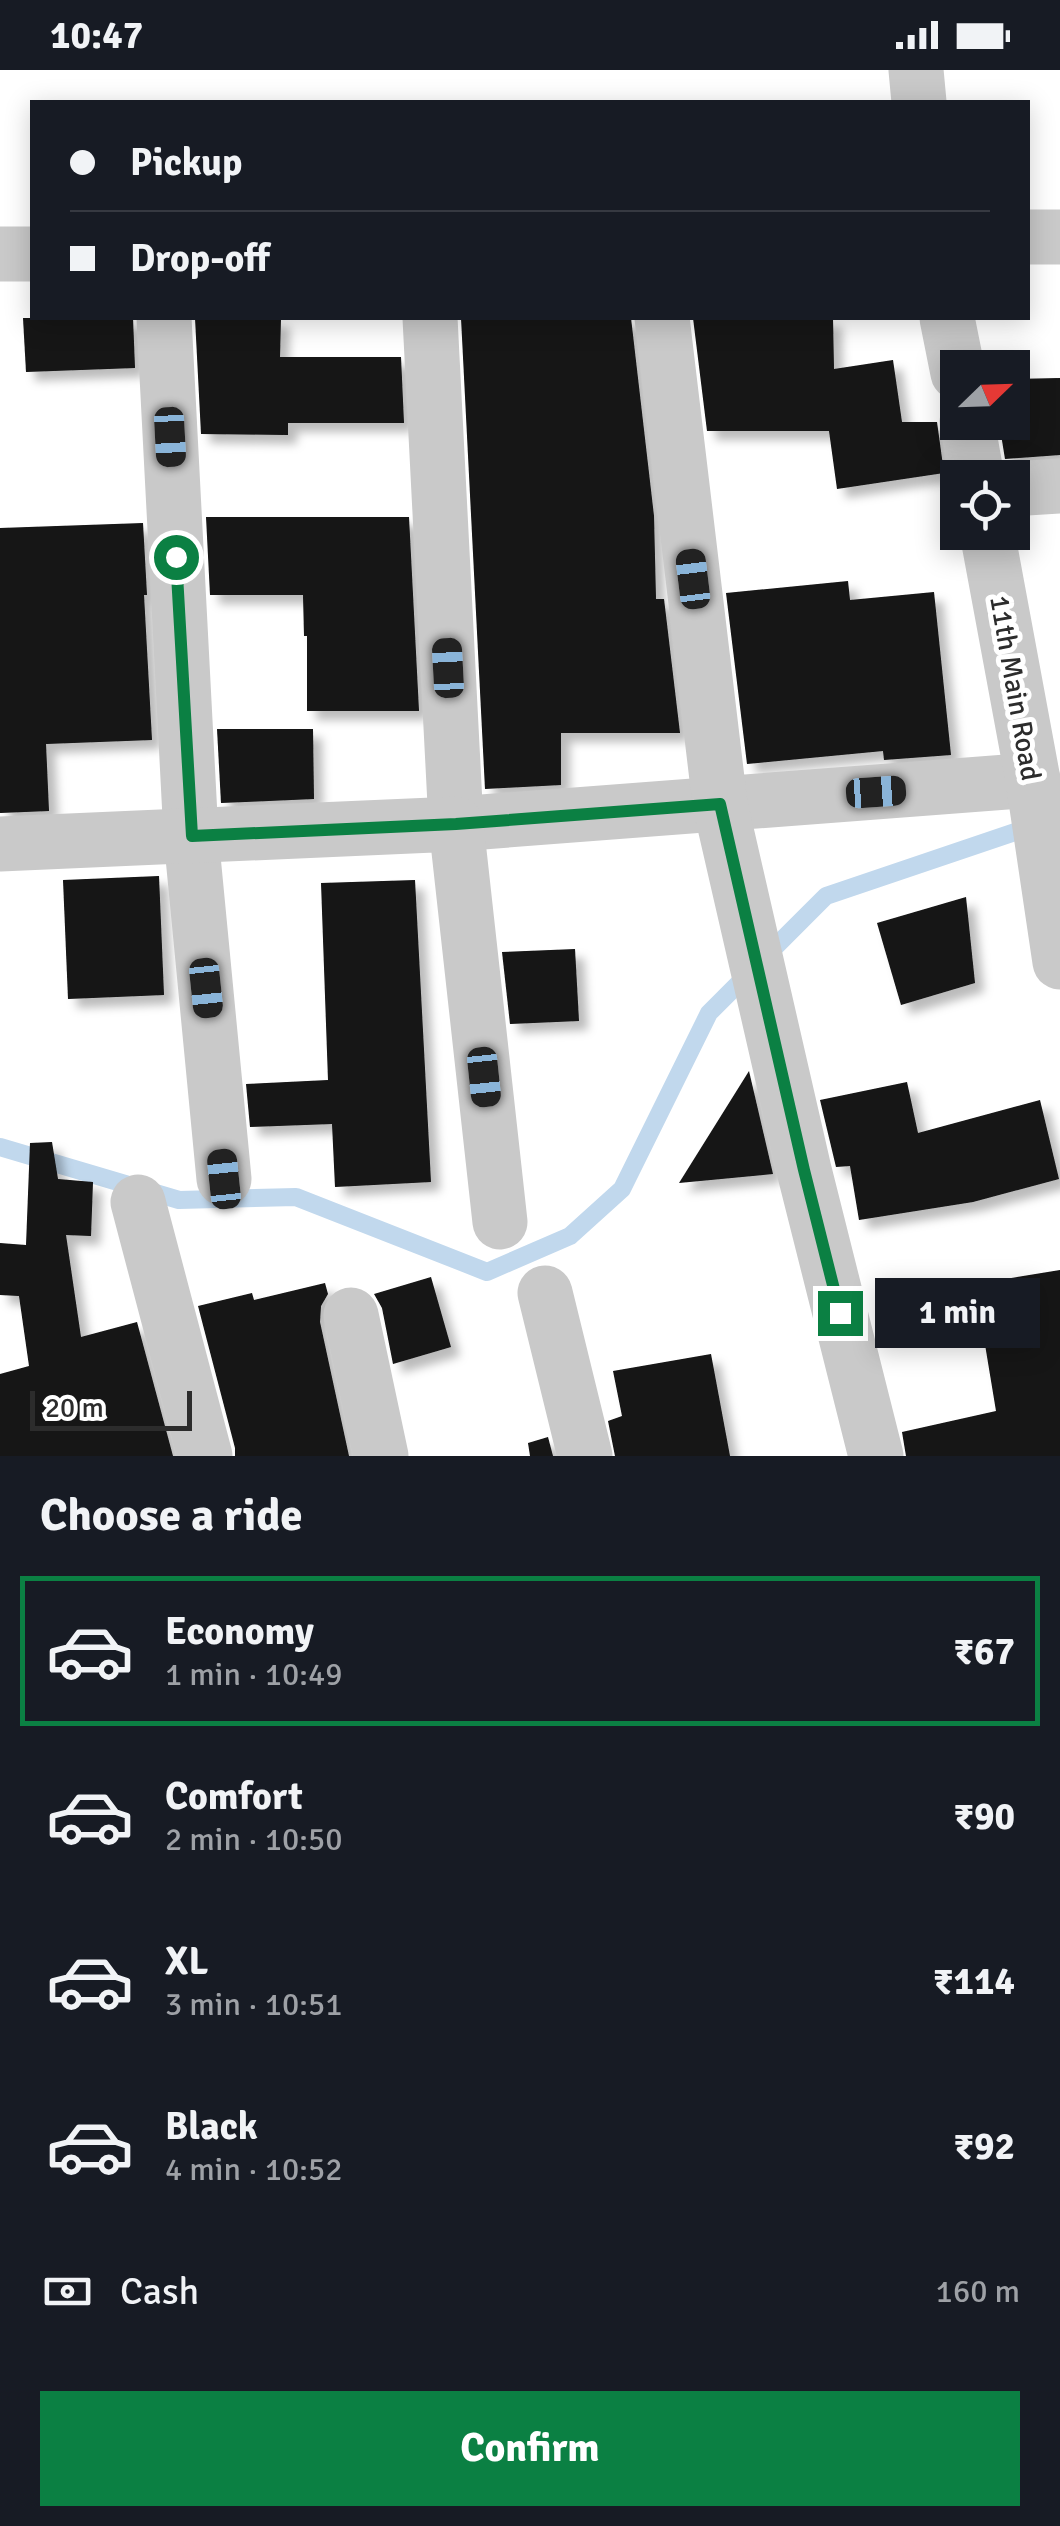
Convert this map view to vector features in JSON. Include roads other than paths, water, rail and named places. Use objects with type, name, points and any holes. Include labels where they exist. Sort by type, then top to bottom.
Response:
[{"type":"street","points":[[916,70],[919,100]]},
{"type":"street","points":[[1030,236],[1060,237]]},
{"type":"street","points":[[0,254],[30,254]]},
{"type":"street","points":[[164,320],[192,836],[224,1179]]},
{"type":"street","points":[[430,320],[456,824],[500,1222]]},
{"type":"street","points":[[662,320],[720,804],[804,1170],[876,1456]]},
{"type":"street","points":[[947,320],[953,350]]},
{"type":"street","points":[[1030,488],[1060,486]]},
{"type":"street","name":"11th Main Road","points":[[990,550],[1060,962]]},
{"type":"street","points":[[0,844],[456,824],[1032,780]]},
{"type":"street","points":[[138,1202],[205,1456]]},
{"type":"street","points":[[545,1293],[586,1456]]},
{"type":"street","points":[[351,1315],[381,1456]]},
{"type":"waterway","points":[[0,1147],[179,1200],[296,1197],[487,1272],[570,1236],[622,1189],[709,1013],[826,896],[1033,826]]}]
